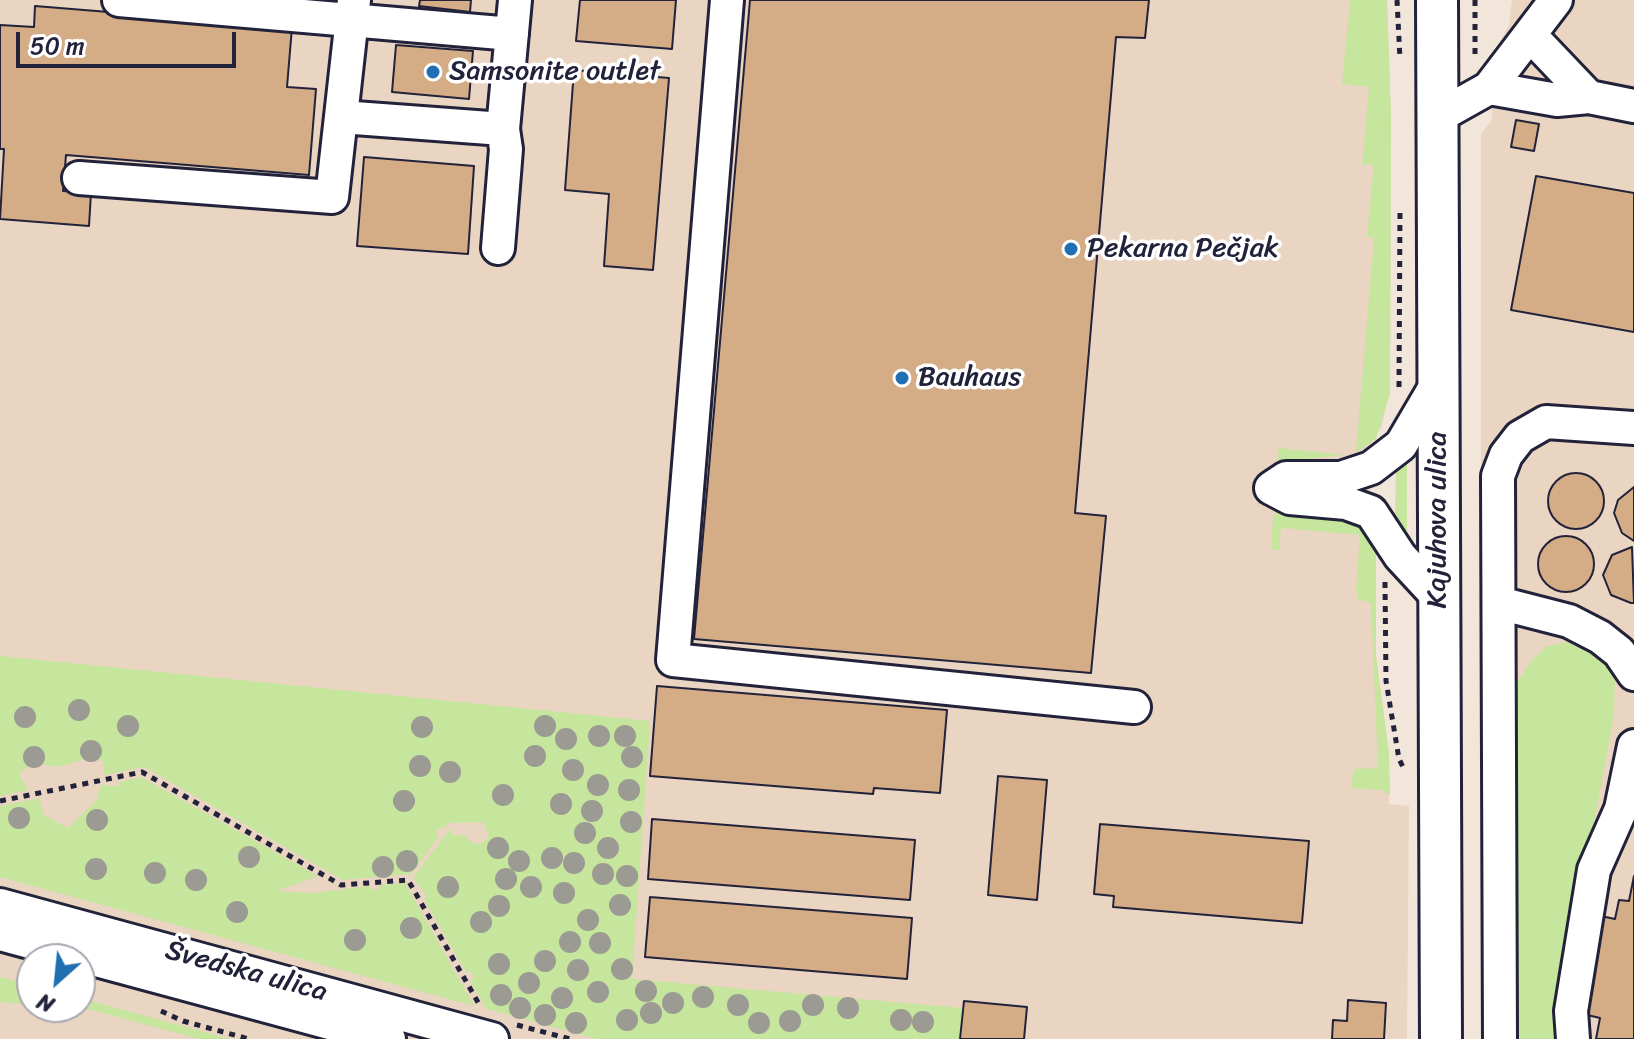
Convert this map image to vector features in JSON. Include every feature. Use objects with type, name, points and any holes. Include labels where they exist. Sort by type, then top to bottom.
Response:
[{"type":"main road","name":"Kajuhova ulica","points":[[1437,0],[1441,1039]]},
{"type":"street","points":[[119,0],[353,10],[512,34]]},
{"type":"street","points":[[498,248],[506,149],[503,129],[515,0]]},
{"type":"street","points":[[727,0],[673,660],[1134,707]]},
{"type":"street","points":[[1439,116],[1530,35],[1556,0]]},
{"type":"street","points":[[79,178],[332,197],[353,10]]},
{"type":"street","points":[[1530,35],[1589,97]]},
{"type":"street","points":[[1482,75],[1557,100],[1589,97],[1634,106]]},
{"type":"street","points":[[341,117],[503,129]]},
{"type":"street","points":[[1437,596],[1400,556],[1371,512],[1346,503],[1290,498],[1271,488],[1286,478],[1341,478],[1371,468],[1401,445],[1438,382]]},
{"type":"street","points":[[1500,1039],[1498,476],[1506,455],[1520,437],[1546,422],[1634,428]]},
{"type":"street","points":[[1499,603],[1569,621],[1600,637],[1619,652],[1634,674]]},
{"type":"street","points":[[1573,1039],[1571,1011],[1594,870],[1621,809],[1634,746]]},
{"type":"street","name":"Švedska ulica","points":[[0,905],[486,1027]]},
{"type":"street","name":"Švedska ulica","points":[[0,934],[389,1039]]},
{"type":"path","points":[[1397,0],[1400,64]]},
{"type":"path","points":[[1475,0],[1482,75]]},
{"type":"path","name":"Kajuhova ulica","points":[[1398,400],[1400,206]]},
{"type":"path","name":"Kajuhova ulica","points":[[1385,575],[1386,681],[1399,759]]},
{"type":"path","points":[[0,801],[142,772],[341,885],[408,880],[482,1008],[486,1027]]},
{"type":"path","name":"Švedska ulica","points":[[151,1006],[183,1021],[249,1039]]},
{"type":"shaded area","points":[[0,0],[1387,0],[1391,116],[1390,387],[1382,426],[1369,446],[1370,499],[1376,544],[1376,656],[1389,753],[1389,804],[1409,806],[1407,1039],[0,1039]]},
{"type":"shaded area","points":[[1512,0],[1634,0],[1634,1039],[1481,1039],[1481,134],[1492,120],[1490,61],[1509,25]]},
{"type":"green space","points":[[1350,0],[1387,0],[1391,116],[1390,394],[1376,439],[1356,452],[1374,238],[1367,237],[1374,165],[1362,164],[1369,87],[1342,84]]},
{"type":"green space","points":[[1279,448],[1345,455],[1277,462]]},
{"type":"green space","points":[[1407,461],[1407,540],[1395,522],[1396,465]]},
{"type":"green space","points":[[1279,510],[1357,516],[1376,544],[1376,656],[1389,753],[1390,795],[1382,790],[1351,788],[1354,769],[1378,768],[1371,603],[1358,599],[1356,590],[1360,535],[1281,528],[1279,550],[1271,549],[1273,517]]},
{"type":"green space","points":[[1567,642],[1604,659],[1615,672],[1614,715],[1554,1039],[1509,1039],[1510,693],[1531,661],[1547,646]]},
{"type":"green space","points":[[0,656],[650,721],[632,979],[963,1008],[960,1039],[597,1039],[487,1009],[470,981],[475,978],[470,971],[466,972],[424,899],[427,896],[413,878],[450,829],[453,835],[465,836],[474,844],[484,842],[489,836],[483,822],[449,823],[444,828],[440,827],[435,833],[439,836],[411,874],[343,880],[144,767],[104,775],[103,762],[91,757],[59,767],[32,763],[19,774],[28,790],[0,796]]},
{"type":"green space","points":[[141,777],[318,876],[276,891],[313,893],[370,886],[371,890],[379,889],[379,885],[405,883],[474,1006],[0,877],[0,806],[39,798],[44,815],[68,828],[96,801],[101,785],[119,786],[119,782]]},
{"type":"green space","points":[[0,977],[16,981],[16,1004],[0,1002]]},
{"type":"green space","points":[[96,1002],[230,1039],[199,1039],[96,1011]]},
{"type":"building","points":[[420,0],[471,0],[470,12],[419,6]]},
{"type":"building","points":[[580,0],[676,0],[672,49],[576,41]]},
{"type":"building","name":"Bauhaus","points":[[750,0],[1149,0],[1145,38],[1116,37],[1075,513],[1106,516],[1091,673],[694,639]]},
{"type":"building","points":[[35,6],[292,27],[287,87],[316,89],[309,175],[66,155],[63,191],[91,193],[89,226],[0,219],[4,149],[0,149],[0,25],[34,27]]},
{"type":"building","name":"Samsonite outlet","points":[[396,45],[473,51],[469,99],[392,92]]},
{"type":"building","points":[[574,70],[669,78],[653,270],[604,266],[609,194],[565,190]]},
{"type":"building","points":[[1516,120],[1539,124],[1534,151],[1511,147]]},
{"type":"building","points":[[364,157],[474,166],[468,254],[357,246]]},
{"type":"building","points":[[1536,176],[1634,193],[1634,332],[1511,310]]},
{"type":"building","points":[[1576,473],[1596,481],[1604,501],[1596,521],[1576,529],[1556,521],[1548,501],[1556,481]]},
{"type":"building","points":[[1634,487],[1634,541],[1622,533],[1614,513],[1618,500]]},
{"type":"building","points":[[1566,536],[1586,544],[1594,564],[1586,584],[1566,592],[1546,584],[1538,564],[1546,544]]},
{"type":"building","points":[[1632,547],[1634,603],[1611,595],[1603,575],[1612,555]]},
{"type":"building","points":[[657,686],[947,710],[940,793],[874,788],[873,794],[650,776]]},
{"type":"building","points":[[998,776],[1047,780],[1037,900],[988,895]]},
{"type":"building","points":[[652,819],[915,840],[910,900],[648,879]]},
{"type":"building","points":[[1100,824],[1309,841],[1302,923],[1113,907],[1114,896],[1094,894]]},
{"type":"building","points":[[1634,876],[1634,1039],[1596,1039],[1600,1018],[1583,1014],[1601,916],[1615,919],[1619,900],[1629,901]]},
{"type":"building","points":[[650,897],[912,918],[907,979],[645,957]]},
{"type":"building","points":[[1348,1000],[1386,1003],[1384,1039],[1332,1039],[1333,1020],[1347,1021]]},
{"type":"building","points":[[964,1001],[1027,1007],[1024,1039],[960,1039]]},
{"type":"place","name":"Samsonite outlet","points":[[433,72]]},
{"type":"place","name":"Pekarna Pečjak","points":[[1071,249]]},
{"type":"place","name":"Bauhaus","points":[[902,378]]}]
